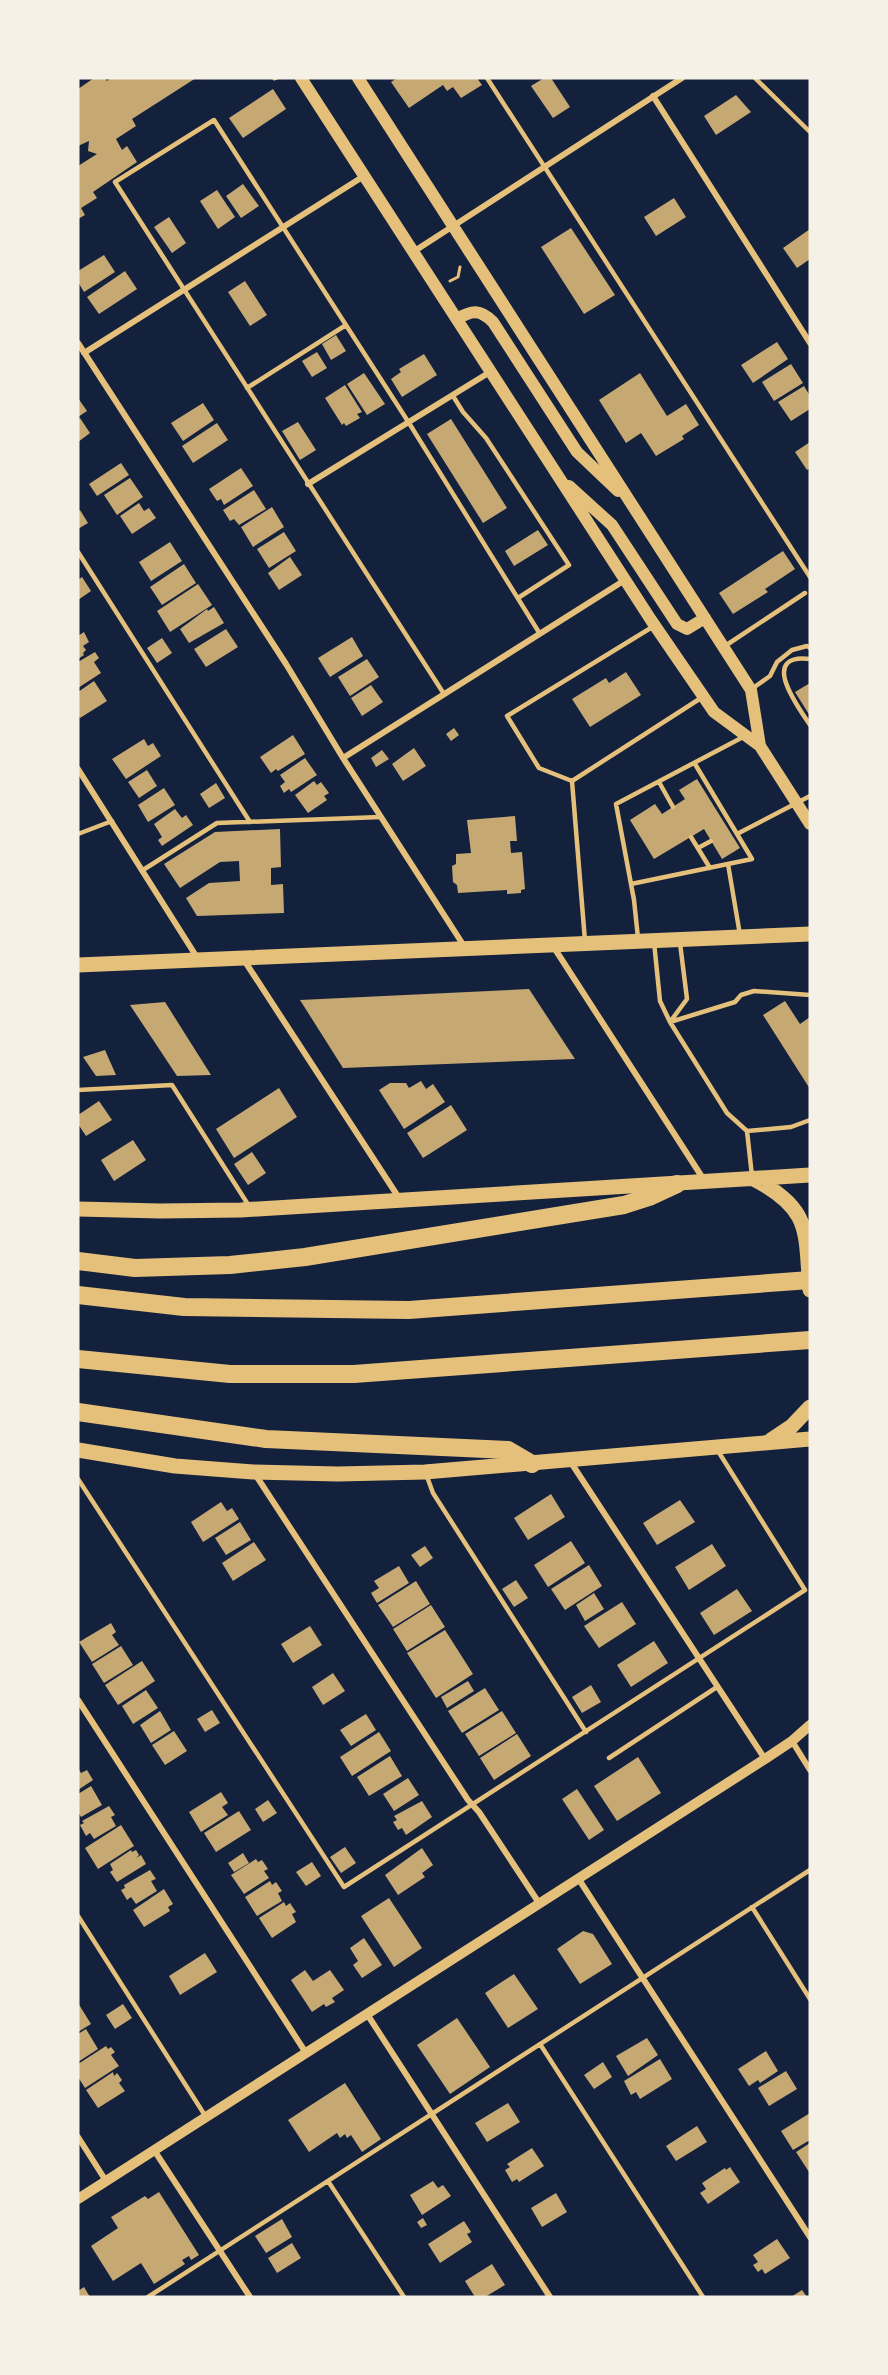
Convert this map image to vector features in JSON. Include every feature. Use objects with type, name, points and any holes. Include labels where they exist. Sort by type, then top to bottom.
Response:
[{"type":"highway","points":[[78,1261],[135,1268],[230,1265],[305,1257],[624,1205],[677,1184]]},
{"type":"highway","points":[[78,1295],[184,1307],[409,1310],[810,1280]]},
{"type":"highway","points":[[78,1359],[230,1374],[354,1374],[810,1340]]},
{"type":"highway","points":[[78,1412],[266,1439],[508,1450],[532,1464]]},
{"type":"main road","points":[[301,78],[655,626],[714,712],[760,746],[810,824]]},
{"type":"main road","points":[[358,78],[750,690],[760,746]]},
{"type":"main road","points":[[457,320],[468,312],[476,311],[481,312],[493,322],[577,452],[632,504]]},
{"type":"main road","points":[[556,474],[612,525],[677,624],[687,628],[705,618]]},
{"type":"main road","points":[[78,965],[810,934]]},
{"type":"main road","points":[[80,1206],[160,1211],[251,1209],[677,1184],[704,1180],[810,1176]]},
{"type":"main road","points":[[752,1178],[786,1199],[801,1221],[805,1234],[810,1290]]},
{"type":"main road","points":[[768,1441],[792,1426],[810,1407]]},
{"type":"main road","points":[[78,1450],[176,1466],[253,1472],[338,1474],[425,1472],[810,1439]]},
{"type":"street","points":[[413,252],[682,78]]},
{"type":"street","points":[[653,96],[810,343]]},
{"type":"street","points":[[84,353],[364,176]]},
{"type":"street","points":[[78,344],[286,664],[343,758],[466,949]]},
{"type":"street","points":[[308,484],[490,372]]},
{"type":"street","points":[[343,758],[625,580]]},
{"type":"street","points":[[78,769],[198,959]]},
{"type":"street","points":[[552,945],[704,1180]]},
{"type":"street","points":[[243,959],[401,1201]]},
{"type":"street","points":[[569,1460],[765,1759]]},
{"type":"street","points":[[253,1472],[539,1904]]},
{"type":"street","points":[[78,1700],[306,2053]]},
{"type":"street","points":[[78,2199],[765,1759],[792,1741],[810,1725]]},
{"type":"street","points":[[792,1741],[810,1770]]},
{"type":"street","points":[[578,1878],[810,2237]]},
{"type":"street","points":[[367,2014],[550,2297]]},
{"type":"street","points":[[78,2137],[106,2181]]},
{"type":"street","points":[[154,2150],[250,2297]]},
{"type":"lane","points":[[487,78],[810,577]]},
{"type":"lane","points":[[755,78],[810,132]]},
{"type":"lane","points":[[444,694],[115,182],[214,120],[409,423],[540,634]]},
{"type":"lane","points":[[247,388],[346,325]]},
{"type":"lane","points":[[453,396],[463,412],[486,438],[569,565],[518,598]]},
{"type":"lane","points":[[78,552],[250,822]]},
{"type":"lane","points":[[723,647],[805,593]]},
{"type":"lane","points":[[572,781],[539,768],[507,716],[655,626]]},
{"type":"lane","points":[[750,690],[770,676],[777,662],[792,650],[807,646],[810,648]]},
{"type":"lane","points":[[810,659],[798,658],[788,662],[783,674],[786,687],[810,725]]},
{"type":"lane","points":[[572,781],[704,696]]},
{"type":"lane","points":[[746,735],[616,804],[631,884],[660,1001],[670,1022],[727,1113],[747,1131],[752,1178]]},
{"type":"lane","points":[[631,884],[752,859],[708,792],[695,764]]},
{"type":"lane","points":[[572,781],[585,944]]},
{"type":"lane","points":[[659,782],[673,807]]},
{"type":"lane","points":[[737,834],[810,796]]},
{"type":"lane","points":[[143,870],[217,823],[381,817]]},
{"type":"lane","points":[[78,834],[111,821]]},
{"type":"lane","points":[[691,837],[710,868]]},
{"type":"lane","points":[[698,848],[711,840]]},
{"type":"lane","points":[[728,864],[740,937]]},
{"type":"lane","points":[[670,1022],[687,999],[680,939]]},
{"type":"lane","points":[[670,1022],[735,1002],[741,995],[754,991],[810,995]]},
{"type":"lane","points":[[78,1090],[172,1085],[251,1209]]},
{"type":"lane","points":[[747,1131],[791,1127],[810,1120]]},
{"type":"lane","points":[[78,1479],[344,1887],[805,1590],[715,1446]]},
{"type":"lane","points":[[425,1472],[433,1492],[586,1732]]},
{"type":"lane","points":[[609,1758],[717,1687]]},
{"type":"lane","points":[[148,2297],[328,2181],[434,2117],[540,2044],[810,1870]]},
{"type":"lane","points":[[752,1907],[810,1998]]},
{"type":"lane","points":[[78,1916],[206,2117]]},
{"type":"lane","points":[[540,2044],[704,2297]]},
{"type":"lane","points":[[328,2181],[404,2297]]},
{"type":"path","points":[[449,282],[458,277],[460,267]]},
{"type":"building","points":[[94,78],[105,78],[107,81],[111,78],[196,78],[132,119],[136,126],[116,139],[122,150],[127,146],[137,162],[93,192],[97,198],[81,208],[85,215],[78,219],[78,166],[97,154],[88,151],[89,141],[78,146],[78,89]]},
{"type":"building","points":[[397,78],[477,78],[482,85],[461,98],[453,87],[447,91],[443,85],[409,108],[391,82]]},
{"type":"building","points":[[544,78],[551,78],[570,107],[553,118],[531,86]]},
{"type":"building","points":[[273,89],[286,109],[243,138],[229,118]]},
{"type":"building","points":[[736,95],[751,112],[716,135],[704,116]]},
{"type":"building","points":[[243,184],[259,206],[241,218],[226,196]]},
{"type":"building","points":[[217,190],[235,217],[218,229],[200,201]]},
{"type":"building","points":[[674,198],[686,217],[656,236],[644,217]]},
{"type":"building","points":[[169,217],[186,243],[172,253],[154,227]]},
{"type":"building","points":[[571,228],[615,295],[584,314],[541,247]]},
{"type":"building","points":[[810,229],[810,259],[797,268],[783,248]]},
{"type":"building","points":[[104,255],[115,272],[84,292],[78,282],[78,271]]},
{"type":"building","points":[[125,271],[137,289],[99,314],[87,297]]},
{"type":"building","points":[[245,281],[267,315],[250,326],[228,292]]},
{"type":"building","points":[[336,335],[346,351],[331,360],[322,344]]},
{"type":"building","points":[[777,342],[788,359],[753,383],[741,365]]},
{"type":"building","points":[[317,352],[327,368],[312,377],[302,361]]},
{"type":"building","points":[[424,354],[437,375],[402,397],[391,379],[401,372],[399,369]]},
{"type":"building","points":[[791,364],[803,383],[774,401],[762,382]]},
{"type":"building","points":[[364,373],[385,404],[367,415],[347,384]]},
{"type":"building","points":[[640,373],[667,416],[686,404],[699,425],[682,436],[684,439],[656,456],[641,433],[626,443],[599,400]]},
{"type":"building","points":[[345,385],[362,412],[357,414],[360,418],[346,426],[344,423],[342,425],[325,398]]},
{"type":"building","points":[[804,386],[810,396],[810,409],[791,421],[778,402]]},
{"type":"building","points":[[78,398],[87,411],[78,417]]},
{"type":"building","points":[[203,403],[214,420],[183,441],[171,423]]},
{"type":"building","points":[[80,418],[90,433],[78,442],[78,420]]},
{"type":"building","points":[[451,419],[507,508],[483,523],[427,434]]},
{"type":"building","points":[[298,422],[316,450],[300,460],[282,431]]},
{"type":"building","points":[[217,423],[228,440],[193,463],[182,446]]},
{"type":"building","points":[[810,442],[810,468],[807,470],[795,452]]},
{"type":"building","points":[[121,463],[129,475],[97,496],[89,484]]},
{"type":"building","points":[[241,468],[253,486],[224,505],[221,499],[217,501],[209,489]]},
{"type":"building","points":[[130,478],[143,497],[117,515],[104,495]]},
{"type":"building","points":[[254,490],[266,509],[239,525],[234,519],[230,521],[223,510]]},
{"type":"building","points":[[139,503],[144,511],[149,508],[156,518],[132,534],[120,516]]},
{"type":"building","points":[[272,507],[284,527],[253,547],[241,527]]},
{"type":"building","points":[[80,510],[88,523],[78,529],[78,511]]},
{"type":"building","points":[[538,530],[548,545],[514,566],[505,551]]},
{"type":"building","points":[[284,532],[296,551],[269,568],[257,549]]},
{"type":"building","points":[[170,542],[182,561],[151,581],[139,562]]},
{"type":"building","points":[[783,551],[795,569],[765,589],[768,592],[733,614],[719,593]]},
{"type":"building","points":[[290,557],[302,575],[279,590],[268,573]]},
{"type":"building","points":[[184,564],[196,583],[162,605],[150,587]]},
{"type":"building","points":[[82,577],[91,591],[78,600],[78,580]]},
{"type":"building","points":[[198,584],[212,605],[170,632],[157,611]]},
{"type":"building","points":[[214,607],[224,623],[189,643],[180,629],[207,609],[208,611]]},
{"type":"building","points":[[226,629],[238,647],[206,667],[194,649]]},
{"type":"building","points":[[84,632],[89,642],[83,646],[86,650],[84,655],[78,659],[78,636]]},
{"type":"building","points":[[352,637],[363,656],[330,677],[318,658]]},
{"type":"building","points":[[162,638],[172,653],[157,663],[147,648]]},
{"type":"building","points":[[95,652],[99,658],[94,662],[101,673],[78,688],[78,662]]},
{"type":"building","points":[[367,659],[379,677],[350,696],[338,677]]},
{"type":"building","points":[[626,672],[641,695],[590,727],[572,699],[606,678],[609,683]]},
{"type":"building","points":[[94,681],[107,701],[80,718],[78,692]]},
{"type":"building","points":[[810,683],[810,716],[795,692]]},
{"type":"building","points":[[371,685],[383,702],[362,716],[351,698]]},
{"type":"building","points":[[454,728],[459,735],[451,741],[446,734]]},
{"type":"building","points":[[293,735],[305,754],[271,773],[260,757]]},
{"type":"building","points":[[144,739],[148,746],[153,743],[161,756],[126,779],[112,759]]},
{"type":"building","points":[[414,748],[426,766],[403,781],[392,764]]},
{"type":"building","points":[[382,750],[389,759],[376,767],[371,758]]},
{"type":"building","points":[[305,758],[317,775],[291,792],[289,789],[284,793],[280,786],[285,782],[280,775]]},
{"type":"building","points":[[147,770],[157,786],[139,798],[128,782]]},
{"type":"building","points":[[697,779],[740,848],[722,859],[704,829],[654,859],[630,820],[655,804],[662,814],[685,799],[679,790]]},
{"type":"building","points":[[314,781],[317,785],[321,782],[329,793],[324,796],[327,800],[308,813],[295,795]]},
{"type":"building","points":[[216,783],[225,798],[209,808],[200,794]]},
{"type":"building","points":[[164,788],[175,805],[148,822],[138,805]]},
{"type":"building","points":[[175,809],[182,818],[186,815],[193,825],[162,846],[158,840],[162,837],[154,824]]},
{"type":"building","points":[[515,816],[517,841],[510,841],[511,853],[522,852],[525,889],[521,890],[521,893],[507,894],[507,890],[458,893],[457,885],[453,882],[452,866],[456,864],[456,854],[471,853],[467,820]]},
{"type":"building","points":[[280,829],[281,867],[271,868],[271,885],[283,884],[284,913],[197,916],[186,898],[209,883],[240,881],[239,861],[220,862],[180,888],[164,864],[215,832]]},
{"type":"building","points":[[529,989],[575,1059],[343,1068],[300,1000]]},
{"type":"building","points":[[785,1001],[800,1024],[810,1017],[810,1089],[763,1015]]},
{"type":"building","points":[[165,1002],[211,1075],[177,1076],[130,1005]]},
{"type":"building","points":[[105,1050],[116,1075],[96,1076],[83,1057]]},
{"type":"building","points":[[421,1081],[426,1089],[433,1084],[445,1102],[404,1129],[379,1090],[390,1083],[406,1083],[409,1088]]},
{"type":"building","points":[[279,1088],[297,1117],[234,1158],[216,1129]]},
{"type":"building","points":[[99,1101],[112,1120],[86,1136],[78,1124],[78,1115]]},
{"type":"building","points":[[451,1105],[467,1130],[423,1158],[407,1133]]},
{"type":"building","points":[[133,1140],[146,1160],[114,1181],[101,1160]]},
{"type":"building","points":[[252,1152],[266,1173],[248,1185],[234,1164]]},
{"type":"building","points":[[551,1494],[565,1517],[528,1540],[514,1518]]},
{"type":"building","points":[[680,1500],[695,1522],[657,1545],[643,1523]]},
{"type":"building","points":[[221,1502],[227,1511],[232,1508],[239,1519],[203,1542],[191,1522]]},
{"type":"building","points":[[240,1522],[251,1540],[226,1555],[215,1538]]},
{"type":"building","points":[[571,1541],[585,1563],[548,1587],[534,1565]]},
{"type":"building","points":[[254,1542],[266,1560],[233,1581],[222,1563]]},
{"type":"building","points":[[712,1544],[726,1566],[689,1590],[675,1567]]},
{"type":"building","points":[[425,1546],[433,1558],[420,1567],[411,1555]]},
{"type":"building","points":[[589,1565],[602,1586],[565,1610],[551,1589]]},
{"type":"building","points":[[399,1566],[409,1583],[377,1603],[371,1593],[379,1588],[374,1581]]},
{"type":"building","points":[[516,1580],[528,1598],[514,1607],[502,1589]]},
{"type":"building","points":[[416,1581],[430,1604],[393,1627],[378,1605]]},
{"type":"building","points":[[737,1589],[752,1611],[714,1635],[700,1613]]},
{"type":"building","points":[[594,1593],[604,1609],[585,1621],[576,1605]]},
{"type":"building","points":[[622,1602],[636,1624],[599,1648],[584,1626]]},
{"type":"building","points":[[431,1605],[445,1627],[407,1651],[393,1629]]},
{"type":"building","points":[[111,1623],[116,1632],[112,1635],[119,1645],[92,1662],[79,1642]]},
{"type":"building","points":[[310,1626],[322,1645],[293,1663],[281,1644]]},
{"type":"building","points":[[445,1630],[473,1674],[436,1698],[407,1653]]},
{"type":"building","points":[[654,1641],[668,1663],[631,1687],[617,1665]]},
{"type":"building","points":[[121,1646],[133,1665],[104,1683],[92,1664]]},
{"type":"building","points":[[142,1661],[155,1681],[118,1705],[105,1685]]},
{"type":"building","points":[[333,1673],[345,1691],[323,1705],[312,1687]]},
{"type":"building","points":[[468,1681],[474,1691],[447,1708],[441,1697]]},
{"type":"building","points":[[591,1685],[601,1702],[582,1713],[572,1697]]},
{"type":"building","points":[[485,1688],[499,1710],[462,1733],[448,1711]]},
{"type":"building","points":[[146,1690],[158,1708],[133,1724],[122,1706]]},
{"type":"building","points":[[212,1710],[220,1723],[205,1732],[197,1719]]},
{"type":"building","points":[[160,1711],[171,1730],[151,1743],[140,1725]]},
{"type":"building","points":[[502,1711],[516,1733],[479,1756],[465,1734]]},
{"type":"building","points":[[366,1714],[376,1730],[351,1746],[340,1730]]},
{"type":"building","points":[[174,1731],[187,1751],[165,1765],[152,1745]]},
{"type":"building","points":[[379,1732],[391,1751],[352,1776],[340,1757]]},
{"type":"building","points":[[517,1734],[531,1756],[494,1780],[480,1758]]},
{"type":"building","points":[[390,1756],[402,1776],[369,1796],[357,1777]]},
{"type":"building","points":[[638,1757],[661,1793],[617,1821],[594,1786]]},
{"type":"building","points":[[78,1768],[81,1773],[87,1770],[93,1780],[78,1790]]},
{"type":"building","points":[[408,1778],[419,1795],[394,1811],[383,1794]]},
{"type":"building","points":[[91,1786],[102,1805],[81,1817],[78,1812],[78,1794]]},
{"type":"building","points":[[577,1789],[604,1830],[589,1840],[562,1799]]},
{"type":"building","points":[[221,1792],[228,1803],[222,1807],[228,1815],[201,1832],[189,1812]]},
{"type":"building","points":[[268,1800],[277,1813],[263,1822],[255,1809]]},
{"type":"building","points":[[422,1801],[432,1817],[406,1835],[402,1828],[398,1830],[393,1822],[397,1820],[394,1816]]},
{"type":"building","points":[[109,1806],[115,1815],[111,1817],[116,1826],[94,1839],[90,1833],[86,1836],[80,1825],[84,1823],[82,1821]]},
{"type":"building","points":[[239,1811],[251,1830],[216,1852],[204,1833]]},
{"type":"building","points":[[121,1825],[134,1846],[98,1869],[85,1848]]},
{"type":"building","points":[[345,1847],[356,1863],[341,1873],[330,1857]]},
{"type":"building","points":[[422,1848],[433,1865],[422,1873],[425,1877],[398,1895],[385,1875]]},
{"type":"building","points":[[131,1850],[132,1852],[136,1850],[139,1855],[136,1858],[141,1855],[146,1864],[117,1882],[110,1872],[113,1870],[110,1864]]},
{"type":"building","points":[[243,1853],[249,1863],[234,1872],[228,1863]]},
{"type":"building","points":[[256,1859],[258,1862],[262,1860],[268,1869],[264,1871],[269,1878],[244,1894],[231,1875]]},
{"type":"building","points":[[312,1862],[321,1876],[306,1886],[296,1872]]},
{"type":"building","points":[[150,1870],[156,1879],[151,1881],[157,1891],[136,1904],[131,1897],[127,1900],[121,1890],[125,1888],[124,1885]]},
{"type":"building","points":[[270,1881],[272,1885],[276,1882],[282,1891],[278,1893],[282,1901],[257,1916],[245,1897]]},
{"type":"building","points":[[164,1889],[173,1904],[168,1907],[170,1911],[144,1927],[133,1910]]},
{"type":"building","points":[[389,1898],[422,1948],[394,1967],[361,1916]]},
{"type":"building","points":[[284,1902],[286,1906],[290,1903],[296,1912],[292,1914],[296,1922],[272,1938],[259,1918]]},
{"type":"building","points":[[583,1931],[593,1934],[612,1964],[580,1984],[557,1949]]},
{"type":"building","points":[[364,1938],[382,1965],[362,1978],[353,1965],[358,1961],[350,1948]]},
{"type":"building","points":[[205,1953],[217,1972],[180,1995],[169,1976]]},
{"type":"building","points":[[305,1970],[313,1981],[330,1970],[344,1990],[332,1998],[335,2002],[326,2007],[324,2004],[312,2012],[291,1980]]},
{"type":"building","points":[[514,1974],[538,2009],[508,2028],[485,1993]]},
{"type":"building","points":[[78,2003],[91,2024],[78,2032]]},
{"type":"building","points":[[123,2004],[132,2018],[115,2029],[106,2015]]},
{"type":"building","points":[[457,2018],[490,2067],[450,2094],[417,2045]]},
{"type":"building","points":[[86,2029],[98,2049],[78,2062],[78,2034]]},
{"type":"building","points":[[647,2038],[658,2055],[628,2076],[616,2056]]},
{"type":"building","points":[[106,2046],[108,2049],[111,2047],[115,2052],[111,2055],[119,2066],[85,2088],[78,2077],[78,2064]]},
{"type":"building","points":[[766,2051],[778,2071],[760,2083],[758,2080],[749,2086],[738,2069]]},
{"type":"building","points":[[660,2059],[672,2079],[640,2099],[636,2092],[631,2095],[624,2081]]},
{"type":"building","points":[[603,2062],[612,2077],[594,2089],[584,2075]]},
{"type":"building","points":[[786,2071],[797,2089],[769,2106],[758,2088]]},
{"type":"building","points":[[113,2072],[114,2076],[117,2073],[122,2080],[119,2083],[125,2091],[98,2108],[86,2090]]},
{"type":"building","points":[[345,2083],[381,2139],[362,2152],[351,2135],[347,2138],[345,2134],[340,2138],[337,2133],[309,2152],[288,2120]]},
{"type":"building","points":[[508,2103],[520,2122],[487,2142],[475,2123]]},
{"type":"building","points":[[810,2113],[810,2140],[793,2150],[781,2131]]},
{"type":"building","points":[[697,2126],[707,2142],[676,2161],[666,2146]]},
{"type":"building","points":[[810,2143],[810,2171],[809,2172],[796,2152]]},
{"type":"building","points":[[532,2148],[544,2166],[519,2182],[517,2179],[512,2182],[505,2170],[510,2167],[507,2164]]},
{"type":"building","points":[[730,2167],[740,2182],[708,2204],[700,2193],[706,2189],[702,2183]]},
{"type":"building","points":[[433,2181],[438,2188],[443,2185],[451,2196],[422,2215],[410,2195]]},
{"type":"building","points":[[159,2192],[199,2255],[191,2260],[189,2256],[182,2260],[185,2264],[154,2284],[141,2263],[113,2281],[91,2246],[118,2228],[111,2217],[145,2196],[148,2199]]},
{"type":"building","points":[[556,2193],[567,2212],[542,2227],[531,2208]]},
{"type":"building","points":[[423,2218],[427,2225],[421,2228],[417,2222]]},
{"type":"building","points":[[282,2219],[292,2237],[266,2253],[255,2236]]},
{"type":"building","points":[[464,2221],[471,2232],[467,2234],[472,2242],[440,2263],[428,2244]]},
{"type":"building","points":[[777,2239],[790,2258],[765,2274],[762,2269],[758,2272],[753,2265],[758,2262],[753,2255]]},
{"type":"building","points":[[292,2243],[301,2258],[277,2273],[268,2258]]},
{"type":"building","points":[[492,2264],[505,2285],[485,2297],[475,2297],[465,2281]]},
{"type":"building","points":[[84,2287],[90,2297],[78,2297],[78,2291]]},
{"type":"building","points":[[802,2290],[807,2297],[791,2297]]}]
